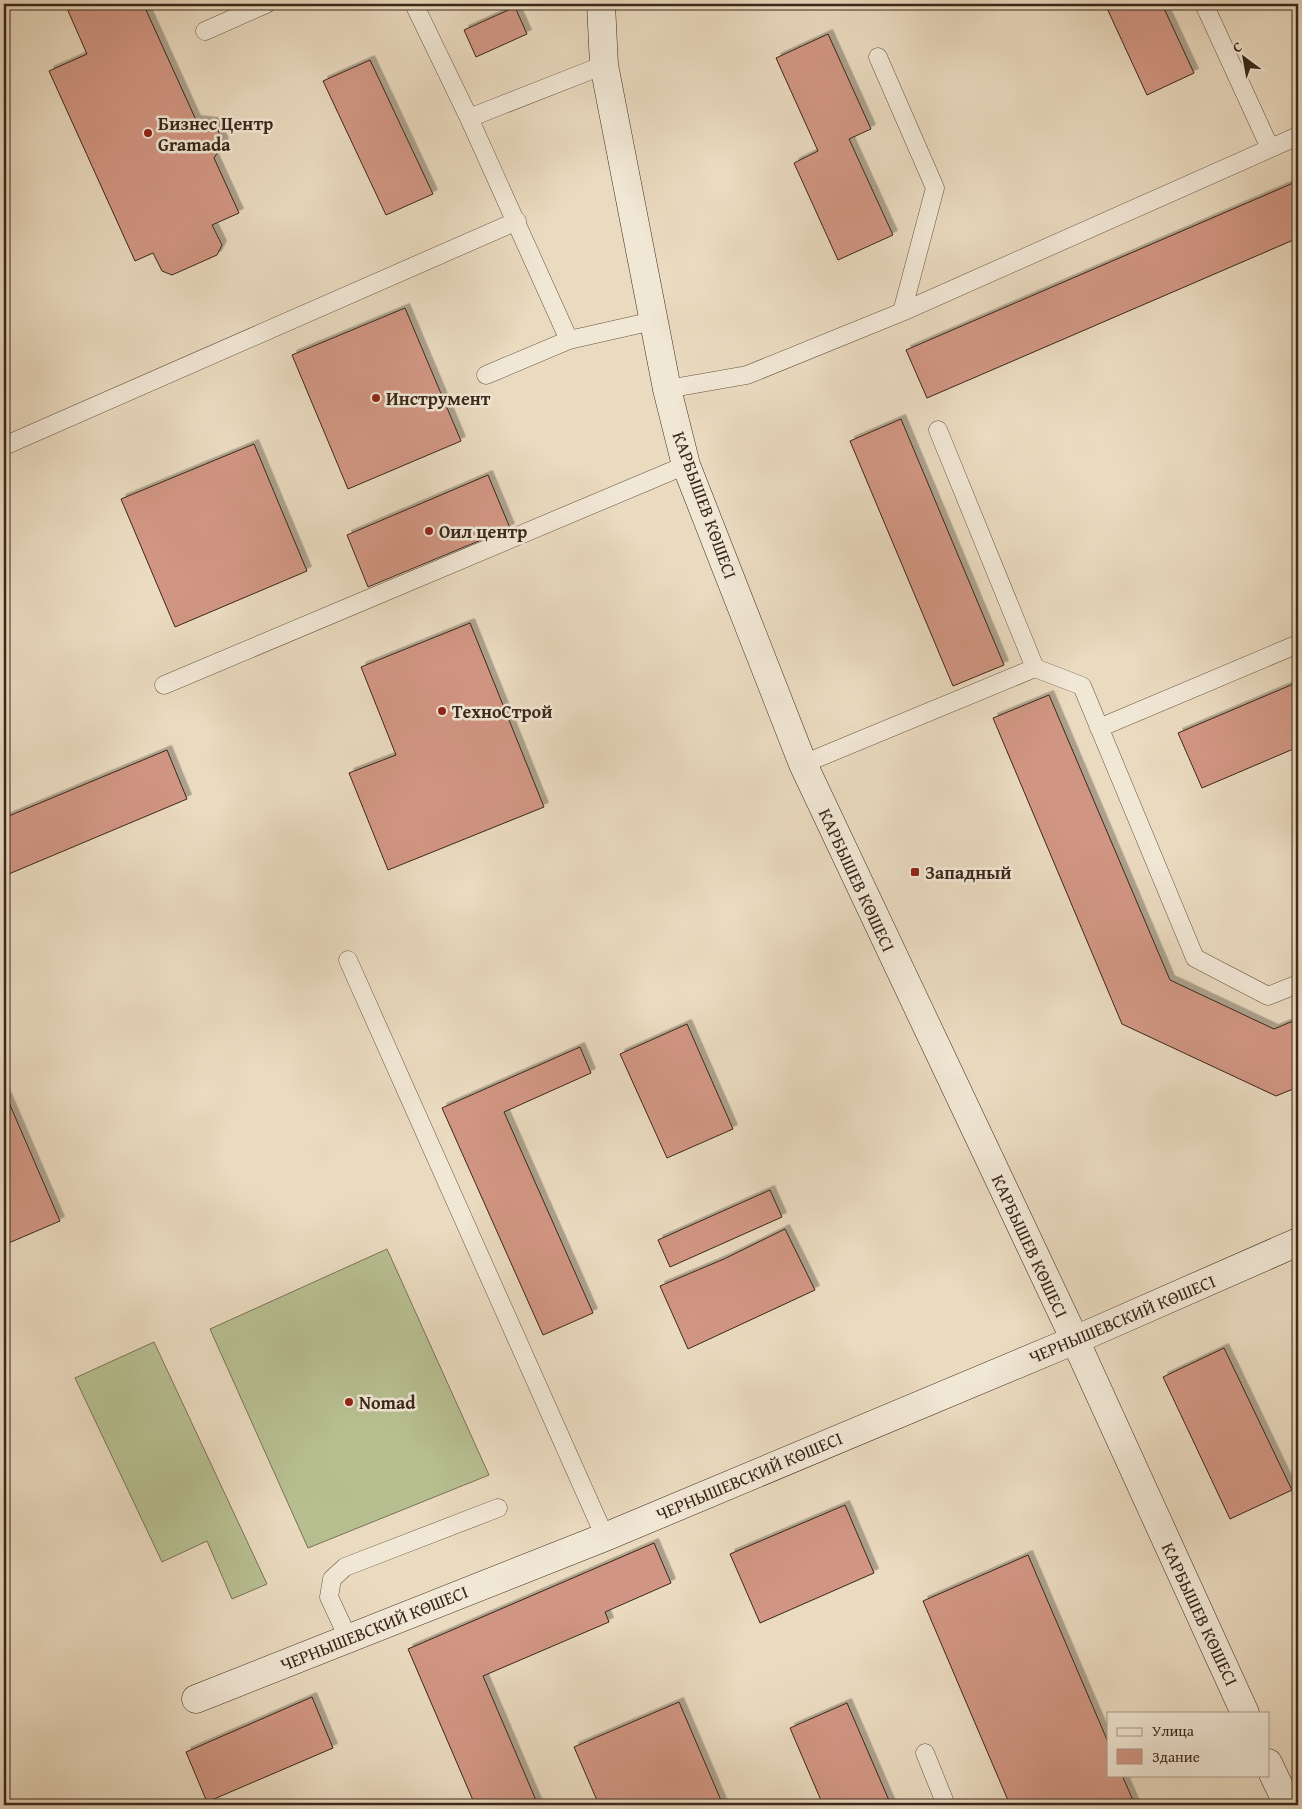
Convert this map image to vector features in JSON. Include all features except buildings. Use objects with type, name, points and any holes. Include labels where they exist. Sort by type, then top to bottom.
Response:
[{"type":"main road","name":"КАРБЫШЕВ КӨШЕСІ","points":[[601,4],[604,65],[666,389],[686,465],[803,764],[1075,1340],[1245,1712]]},
{"type":"main road","name":"ЧЕРНЫШЕВСКИЙ КӨШЕСІ","points":[[196,1699],[605,1536],[1075,1340],[1298,1242]]},
{"type":"main road","points":[[1270,1766],[1290,1796]]},
{"type":"lane","points":[[205,31],[266,4]]},
{"type":"lane","points":[[414,4],[517,221],[569,340]]},
{"type":"lane","points":[[1204,4],[1270,148]]},
{"type":"lane","points":[[878,56],[935,188],[902,312]]},
{"type":"lane","points":[[469,118],[604,65]]},
{"type":"lane","points":[[666,389],[747,375],[902,312],[1298,136]]},
{"type":"lane","points":[[4,446],[517,221]]},
{"type":"lane","points":[[486,376],[569,340],[653,321]]},
{"type":"lane","points":[[938,430],[1035,668]]},
{"type":"lane","points":[[164,685],[686,465]]},
{"type":"lane","points":[[1099,728],[1298,644]]},
{"type":"lane","points":[[803,764],[1035,668],[1082,686],[1195,958],[1268,996],[1298,984]]},
{"type":"lane","points":[[348,960],[605,1536]]},
{"type":"lane","points":[[348,1638],[329,1597],[332,1579],[345,1567],[498,1508]]},
{"type":"lane","points":[[925,1753],[946,1805]]},
{"type":"green space","name":"Nomad","points":[[387,1249],[489,1475],[308,1548],[210,1329]]},
{"type":"green space","points":[[154,1342],[267,1584],[232,1599],[207,1541],[162,1562],[75,1378]]},
{"type":"place","name":"Бизнес Центр Gramada","points":[[148,133]]},
{"type":"place","name":"Инструмент","points":[[376,398]]},
{"type":"place","name":"Оил центр","points":[[429,531]]},
{"type":"place","name":"ТехноСтрой","points":[[442,711]]},
{"type":"place","name":"Западный","points":[[915,872]]},
{"type":"place","name":"Nomad","points":[[349,1402]]}]
